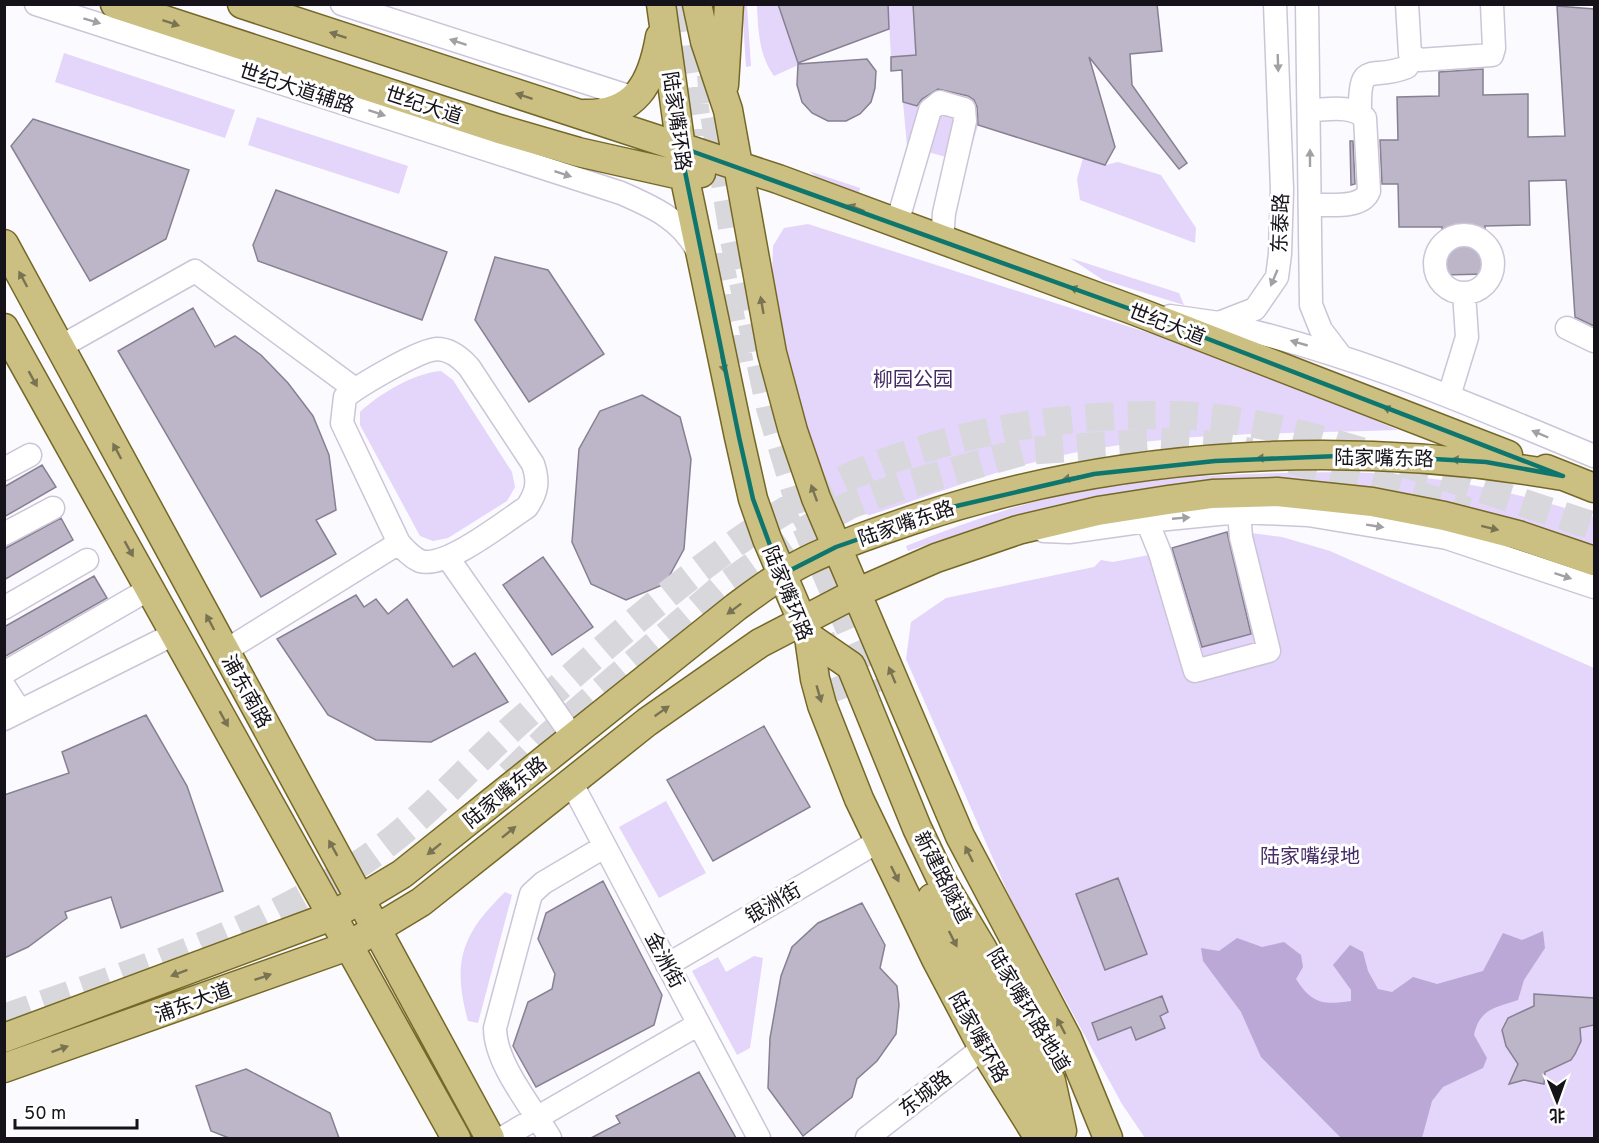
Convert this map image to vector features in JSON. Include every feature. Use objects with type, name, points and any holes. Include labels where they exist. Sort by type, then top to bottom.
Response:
[{"type":"main road","name":"世纪大道","points":[[115,4],[499,129],[578,152],[685,176],[738,166]]},
{"type":"main road","name":"世纪大道","points":[[242,4],[738,166],[942,239],[1133,310],[1594,488]]},
{"type":"main road","points":[[697,4],[710,59],[724,93],[772,353],[793,431],[836,547],[960,836],[1067,1038],[1107,1138]]},
{"type":"main road","points":[[724,93],[729,4]]},
{"type":"main road","name":"陆家嘴环路","points":[[661,6],[685,176],[753,499],[805,628],[822,705],[879,841],[983,1048],[1056,1137]]},
{"type":"main road","points":[[579,114],[618,109],[634,98],[651,72],[660,37],[661,6]]},
{"type":"main road","name":"浦东南路","points":[[4,244],[490,1138]]},
{"type":"main road","name":"浦东南路","points":[[4,328],[456,1138]]},
{"type":"main road","name":"陆家嘴东路","points":[[362,900],[402,874],[736,607],[782,575],[836,547],[948,508],[1024,487],[1160,465],[1364,455],[1486,462],[1563,476]]},
{"type":"main road","points":[[1518,468],[1594,496]]},
{"type":"main road","name":"陆家嘴东路","points":[[378,930],[421,902],[647,722],[760,643],[805,628],[856,593],[936,558],[1018,530],[1098,511],[1168,500],[1212,494],[1277,492],[1372,502],[1444,516],[1518,535],[1594,561]]},
{"type":"main road","name":"新建路隧道","points":[[805,628],[851,666],[944,885],[992,967],[1052,1081],[1056,1137]]},
{"type":"main road","name":"陆家嘴环路","points":[[846,698],[891,811],[920,875],[1056,1137]]},
{"type":"main road","name":"陆家嘴环路地道","points":[[912,782],[970,909],[1107,1138]]},
{"type":"main road","name":"浦东大道","points":[[4,1038],[332,915],[362,900]]},
{"type":"main road","name":"浦东大道","points":[[4,1068],[348,946],[378,930]]},
{"type":"street","name":"世纪大道辅路","points":[[36,4],[621,193],[675,221],[687,233],[703,266]]},
{"type":"street","points":[[342,4],[634,98]]},
{"type":"street","name":"东泰路","points":[[1133,310],[1216,323],[1255,309],[1277,277],[1282,189],[1275,4]]},
{"type":"street","name":"东泰路","points":[[1307,4],[1311,305],[1321,330],[1340,355]]},
{"type":"street","points":[[1310,205],[1351,204],[1367,197],[1369,191],[1366,124],[1360,113],[1360,87],[1365,77],[1374,72],[1407,67],[1412,57],[1407,4]]},
{"type":"street","points":[[1412,57],[1419,60],[1485,58],[1492,55],[1494,48],[1492,4]]},
{"type":"street","points":[[897,223],[930,110],[940,102],[964,109],[965,121],[944,213],[942,239]]},
{"type":"street","points":[[1309,110],[1349,110],[1360,113]]},
{"type":"street","points":[[60,347],[195,271],[355,389]]},
{"type":"street","points":[[1449,396],[1467,337],[1464,293]]},
{"type":"street","points":[[1216,323],[1264,333],[1340,355],[1449,396],[1594,456]]},
{"type":"street","points":[[1567,327],[1594,341]]},
{"type":"street","points":[[436,349],[460,357],[533,464],[538,479],[535,495],[527,507],[447,558],[421,561],[408,554],[399,543],[342,423],[345,397],[355,389],[423,352],[436,349]]},
{"type":"street","points":[[4,469],[30,455]]},
{"type":"street","points":[[4,534],[53,508]]},
{"type":"street","points":[[1148,521],[1196,671],[1269,651],[1241,537],[1239,512]]},
{"type":"street","points":[[1018,530],[1069,532],[1239,512],[1308,515],[1447,538],[1594,587]]},
{"type":"street","points":[[225,651],[399,543]]},
{"type":"street","points":[[447,558],[573,737]]},
{"type":"street","points":[[4,608],[87,560]]},
{"type":"street","points":[[4,673],[151,588]]},
{"type":"street","points":[[4,686],[12,715],[176,633]]},
{"type":"street","name":"金洲街","points":[[571,782],[759,1138]]},
{"type":"street","name":"银洲街","points":[[667,965],[879,841]]},
{"type":"street","points":[[550,1138],[500,1057],[495,1041],[495,1028],[531,894],[543,883],[604,847]]},
{"type":"street","points":[[502,1138],[699,1024]]},
{"type":"street","name":"东城路","points":[[867,1138],[983,1048]]},
{"type":"highlighted area","points":[[680,147],[1133,310],[1563,476],[1486,462],[1364,455],[1215,461],[1094,474],[948,508],[836,547],[781,575],[753,499]]},
{"type":"green space","points":[[742,5],[747,5],[751,66],[746,67]]},
{"type":"green space","points":[[757,5],[778,5],[798,65],[774,76],[762,51]]},
{"type":"green space","points":[[888,5],[913,5],[916,55],[891,57]]},
{"type":"green space","points":[[64,53],[235,110],[225,138],[55,82]]},
{"type":"green space","points":[[903,102],[978,125],[967,163],[907,146]]},
{"type":"green space","points":[[257,117],[408,166],[399,194],[248,145]]},
{"type":"green space","points":[[1083,158],[1105,165],[1118,162],[1161,175],[1196,228],[1195,243],[1080,200],[1077,179]]},
{"type":"green space","points":[[809,171],[860,188],[859,193],[821,181]]},
{"type":"green space","name":"柳园公园","points":[[808,224],[1227,358],[1398,430],[1213,436],[1121,445],[1031,463],[870,515],[847,510],[836,503],[825,486],[815,461],[796,394],[772,272],[773,246],[784,228]]},
{"type":"green space","points":[[1070,258],[1179,293],[1184,305],[1103,280]]},
{"type":"green space","points":[[441,371],[453,380],[512,472],[515,487],[507,501],[448,538],[433,541],[420,536],[360,425],[360,412],[377,398],[409,380]]},
{"type":"green space","points":[[1346,472],[1410,476],[1472,485],[1563,507],[1594,517],[1594,548],[1172,486],[1066,503],[1021,514],[908,551],[906,546],[1003,511],[1078,491],[1194,477]]},
{"type":"green space","name":"陆家嘴绿地","points":[[1251,533],[1282,537],[1330,551],[1594,668],[1594,1138],[1145,1138],[1122,1104],[1011,900],[906,659],[911,622],[946,598],[1094,567],[1101,560],[1113,562],[1241,537]]},
{"type":"green space","points":[[666,801],[706,873],[659,898],[619,827]]},
{"type":"green space","points":[[505,892],[512,895],[478,1023],[468,1021],[461,982],[464,950],[478,922]]},
{"type":"green space","points":[[754,956],[763,958],[750,1048],[737,1055],[692,971],[718,957],[726,972]]},
{"type":"shaded area","points":[[1543,931],[1545,948],[1524,980],[1518,1000],[1490,1010],[1480,1019],[1474,1035],[1487,1058],[1483,1068],[1443,1087],[1432,1101],[1422,1138],[1341,1138],[1261,1057],[1241,1012],[1203,961],[1201,948],[1219,951],[1237,938],[1262,947],[1284,942],[1301,955],[1303,967],[1296,979],[1307,994],[1319,1001],[1333,1003],[1351,1001],[1351,990],[1333,965],[1350,945],[1363,952],[1368,971],[1378,989],[1392,992],[1413,977],[1437,984],[1483,971],[1503,933],[1522,940]]},
{"type":"building","points":[[778,4],[888,4],[889,29],[798,63]]},
{"type":"building","points":[[913,4],[1157,4],[1162,51],[1130,54],[1132,85],[1187,163],[1179,169],[1089,57],[1115,147],[1105,165],[978,125],[977,107],[974,100],[968,96],[938,89],[922,99],[917,106],[903,102],[902,70],[891,71],[891,57],[916,55]]},
{"type":"building","points":[[1557,6],[1594,9],[1594,326],[1575,317],[1566,180],[1529,181],[1530,225],[1485,226],[1486,274],[1443,275],[1442,227],[1399,227],[1398,184],[1382,184],[1380,140],[1398,140],[1397,97],[1439,96],[1439,72],[1483,69],[1483,95],[1528,94],[1528,137],[1565,136]]},
{"type":"building","points":[[867,59],[876,71],[875,88],[871,102],[860,114],[846,121],[828,121],[812,113],[802,102],[797,85],[798,64]]},
{"type":"building","points":[[33,119],[189,170],[166,239],[90,281],[11,146]]},
{"type":"building","points":[[1350,141],[1353,141],[1355,184],[1351,185]]},
{"type":"building","points":[[276,190],[447,252],[422,320],[258,261],[253,245]]},
{"type":"building","points":[[495,257],[548,270],[604,354],[529,402],[475,320]]},
{"type":"building","points":[[193,308],[215,347],[235,336],[261,355],[288,383],[313,416],[329,455],[336,510],[316,520],[336,554],[261,597],[118,351]]},
{"type":"building","points":[[642,395],[680,417],[691,459],[684,549],[665,584],[626,600],[591,584],[572,542],[579,449],[600,411]]},
{"type":"building","points":[[42,465],[56,487],[4,517],[4,487]]},
{"type":"building","points":[[61,518],[73,540],[4,580],[4,549]]},
{"type":"building","points":[[1227,532],[1251,634],[1202,647],[1172,548]]},
{"type":"building","points":[[543,557],[593,627],[552,655],[503,585]]},
{"type":"building","points":[[94,576],[107,598],[4,657],[4,627]]},
{"type":"building","points":[[356,595],[364,607],[376,599],[388,614],[407,599],[453,667],[475,653],[508,702],[431,742],[376,740],[328,715],[277,639]]},
{"type":"building","points":[[146,715],[187,786],[223,891],[121,928],[111,897],[65,912],[67,918],[28,947],[4,958],[4,795],[69,773],[62,752]]},
{"type":"building","points":[[764,726],[810,807],[713,861],[667,780]]},
{"type":"building","points":[[1118,878],[1147,954],[1105,970],[1076,894]]},
{"type":"building","points":[[603,881],[662,995],[654,1025],[536,1087],[513,1046],[528,1002],[552,989],[555,974],[538,939],[546,913]]},
{"type":"building","points":[[862,903],[885,945],[880,968],[897,986],[899,1005],[896,1034],[877,1061],[857,1079],[852,1097],[803,1136],[768,1088],[770,1038],[781,976],[792,947],[818,923]]},
{"type":"building","points":[[1534,994],[1594,998],[1594,1025],[1580,1028],[1581,1041],[1575,1054],[1571,1060],[1545,1072],[1544,1084],[1524,1080],[1509,1084],[1518,1064],[1506,1046],[1502,1030],[1508,1018],[1534,1006]]},
{"type":"building","points":[[1162,996],[1168,1012],[1160,1016],[1165,1028],[1136,1040],[1131,1027],[1098,1040],[1092,1023]]},
{"type":"building","points":[[246,1069],[330,1113],[339,1138],[229,1138],[211,1131],[196,1086]]},
{"type":"building","points":[[699,1072],[736,1138],[591,1138],[620,1123],[616,1116]]},
{"type":"tunnel","points":[[680,4],[699,136]]},
{"type":"tunnel","points":[[711,75],[714,114],[734,240],[770,408],[806,526],[877,693]]},
{"type":"tunnel","points":[[718,253],[742,375]]},
{"type":"tunnel","points":[[4,1018],[142,969],[231,933],[275,913],[359,864],[425,812],[527,715],[686,580],[753,531],[788,509],[831,485],[876,465],[970,436],[1019,426],[1118,416],[1167,415],[1217,418],[1267,426],[1364,452]]},
{"type":"tunnel","points":[[509,775],[550,735],[720,589],[798,534],[850,505],[901,486],[1025,451],[1161,442],[1204,444],[1251,452]]},
{"type":"tunnel","points":[[1291,460],[1406,491],[1468,511]]},
{"type":"tunnel","points":[[1403,463],[1594,526]]},
{"type":"tunnel","points":[[821,637],[846,698]]}]
